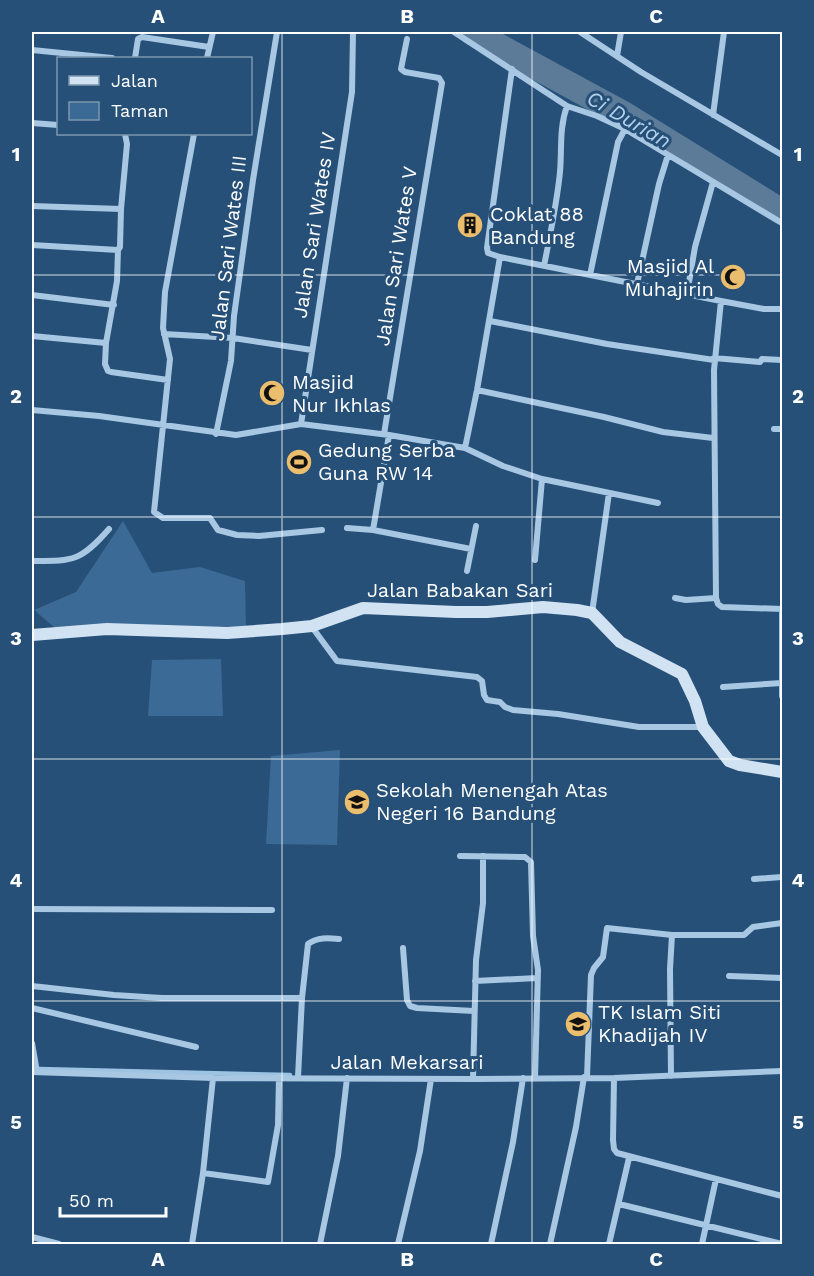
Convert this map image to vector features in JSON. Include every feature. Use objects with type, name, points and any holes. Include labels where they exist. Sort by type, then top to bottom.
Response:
[{"type":"street","points":[[207,57],[213,32]]},
{"type":"street","name":"Jalan Sari Wates III","points":[[216,434],[231,361],[253,180],[277,32]]},
{"type":"street","name":"Jalan Sari Wates IV","points":[[301,424],[352,92],[353,32]]},
{"type":"street","points":[[454,32],[567,106],[625,129],[783,223]]},
{"type":"street","points":[[580,32],[641,72],[783,155]]},
{"type":"street","points":[[617,56],[621,32]]},
{"type":"street","points":[[713,115],[724,32]]},
{"type":"street","points":[[135,57],[136,43],[142,37],[209,47]]},
{"type":"street","name":"Jalan Sari Wates V","points":[[373,530],[442,84],[439,78],[405,72],[401,69],[407,39]]},
{"type":"street","points":[[32,51],[101,57]]},
{"type":"street","points":[[512,69],[488,253],[721,301],[764,309],[783,309]]},
{"type":"street","points":[[544,266],[560,169],[562,128],[567,106]]},
{"type":"street","points":[[32,123],[57,125]]},
{"type":"street","points":[[590,274],[618,142],[625,129]]},
{"type":"street","points":[[125,135],[127,144],[120,247],[105,364],[108,371],[168,380]]},
{"type":"street","points":[[194,135],[165,292],[164,334],[170,359],[154,512],[158,516],[210,518],[218,530],[237,535],[260,536],[322,530]]},
{"type":"street","points":[[637,284],[659,184],[668,155]]},
{"type":"street","points":[[687,294],[695,247],[713,182]]},
{"type":"street","points":[[32,206],[121,209]]},
{"type":"street","points":[[32,245],[118,250]]},
{"type":"street","points":[[465,448],[500,257]]},
{"type":"street","points":[[32,296],[114,305]]},
{"type":"street","points":[[721,301],[714,359],[716,598],[722,607],[783,611],[783,696]]},
{"type":"street","points":[[489,321],[668,353],[760,362],[762,359],[783,360]]},
{"type":"street","points":[[164,334],[232,338],[312,350]]},
{"type":"street","points":[[32,336],[106,343]]},
{"type":"street","points":[[477,390],[663,432],[713,438]]},
{"type":"street","points":[[32,410],[99,416],[216,434],[250,434],[301,424],[387,435],[465,448],[503,466],[542,478],[658,503]]},
{"type":"street","points":[[774,429],[783,429]]},
{"type":"street","points":[[535,560],[542,478]]},
{"type":"street","points":[[609,493],[592,613],[620,642],[682,674],[704,727],[729,761],[783,772]]},
{"type":"street","points":[[467,571],[476,526]]},
{"type":"street","points":[[347,528],[373,530],[471,549]]},
{"type":"street","points":[[32,561],[70,561],[91,548],[109,529]]},
{"type":"street","points":[[675,598],[686,600],[716,598]]},
{"type":"street","name":"Jalan Babakan Sari","points":[[32,635],[106,629],[227,633],[312,626],[363,608],[487,612],[543,607],[592,613]]},
{"type":"street","points":[[312,626],[337,661],[477,677],[482,681],[487,700],[500,702],[513,710],[558,714],[659,729],[704,727]]},
{"type":"street","points":[[723,687],[782,683]]},
{"type":"street","points":[[460,856],[525,857],[531,862],[533,936],[537,978],[535,1078]]},
{"type":"street","points":[[473,1079],[475,981],[483,903],[483,856]]},
{"type":"street","points":[[754,879],[783,877]]},
{"type":"street","points":[[32,909],[272,910]]},
{"type":"street","points":[[550,1245],[586,1077],[591,975],[603,957],[606,930],[608,928],[672,935],[744,935],[753,927],[783,923]]},
{"type":"street","points":[[670,1076],[672,935]]},
{"type":"street","points":[[298,1077],[302,998],[308,944],[313,940],[324,938],[339,939]]},
{"type":"street","points":[[403,948],[407,1000],[410,1006],[474,1011]]},
{"type":"street","points":[[729,976],[783,978]]},
{"type":"street","points":[[475,981],[537,978]]},
{"type":"street","points":[[32,986],[162,998],[302,998]]},
{"type":"street","points":[[32,1008],[196,1047]]},
{"type":"street","points":[[32,1043],[33,1074]]},
{"type":"street","name":"Jalan Mekarsari","points":[[33,1074],[213,1078],[473,1079],[614,1078],[783,1071]]},
{"type":"street","points":[[203,1173],[268,1182],[278,1125],[279,1077]]},
{"type":"street","points":[[192,1245],[203,1173],[213,1078]]},
{"type":"street","points":[[320,1245],[338,1156],[347,1078]]},
{"type":"street","points":[[491,1245],[513,1142],[523,1078]]},
{"type":"street","points":[[614,1078],[614,1149],[617,1153],[629,1158],[783,1196]]},
{"type":"street","points":[[398,1245],[420,1150],[431,1079]]},
{"type":"street","points":[[609,1245],[629,1158]]},
{"type":"street","points":[[702,1245],[716,1179]]},
{"type":"street","points":[[619,1204],[783,1244]]},
{"type":"street","points":[[32,1237],[59,1245]]},
{"type":"green space","points":[[123,521],[152,573],[200,567],[245,581],[246,626],[61,633],[34,610],[76,592]]},
{"type":"green space","points":[[221,659],[223,716],[148,716],[152,660]]},
{"type":"green space","points":[[340,750],[337,845],[266,844],[271,756]]},
{"type":"waterway","name":"Ci Durian","points":[[472,32],[625,115],[782,212]]},
{"type":"waterway","points":[[39,1069],[290,1075]]},
{"type":"place","name":"Coklat 88 Bandung","points":[[470,225]]},
{"type":"place","name":"Masjid Al Muhajirin","points":[[733,277]]},
{"type":"place","name":"Masjid Nur Ikhlas","points":[[272,393]]},
{"type":"place","name":"Gedung Serba Guna RW 14","points":[[299,462]]},
{"type":"place","name":"Sekolah Menengah Atas Negeri 16 Bandung","points":[[357,802]]},
{"type":"place","name":"TK Islam Siti Khadijah IV","points":[[578,1024]]}]
